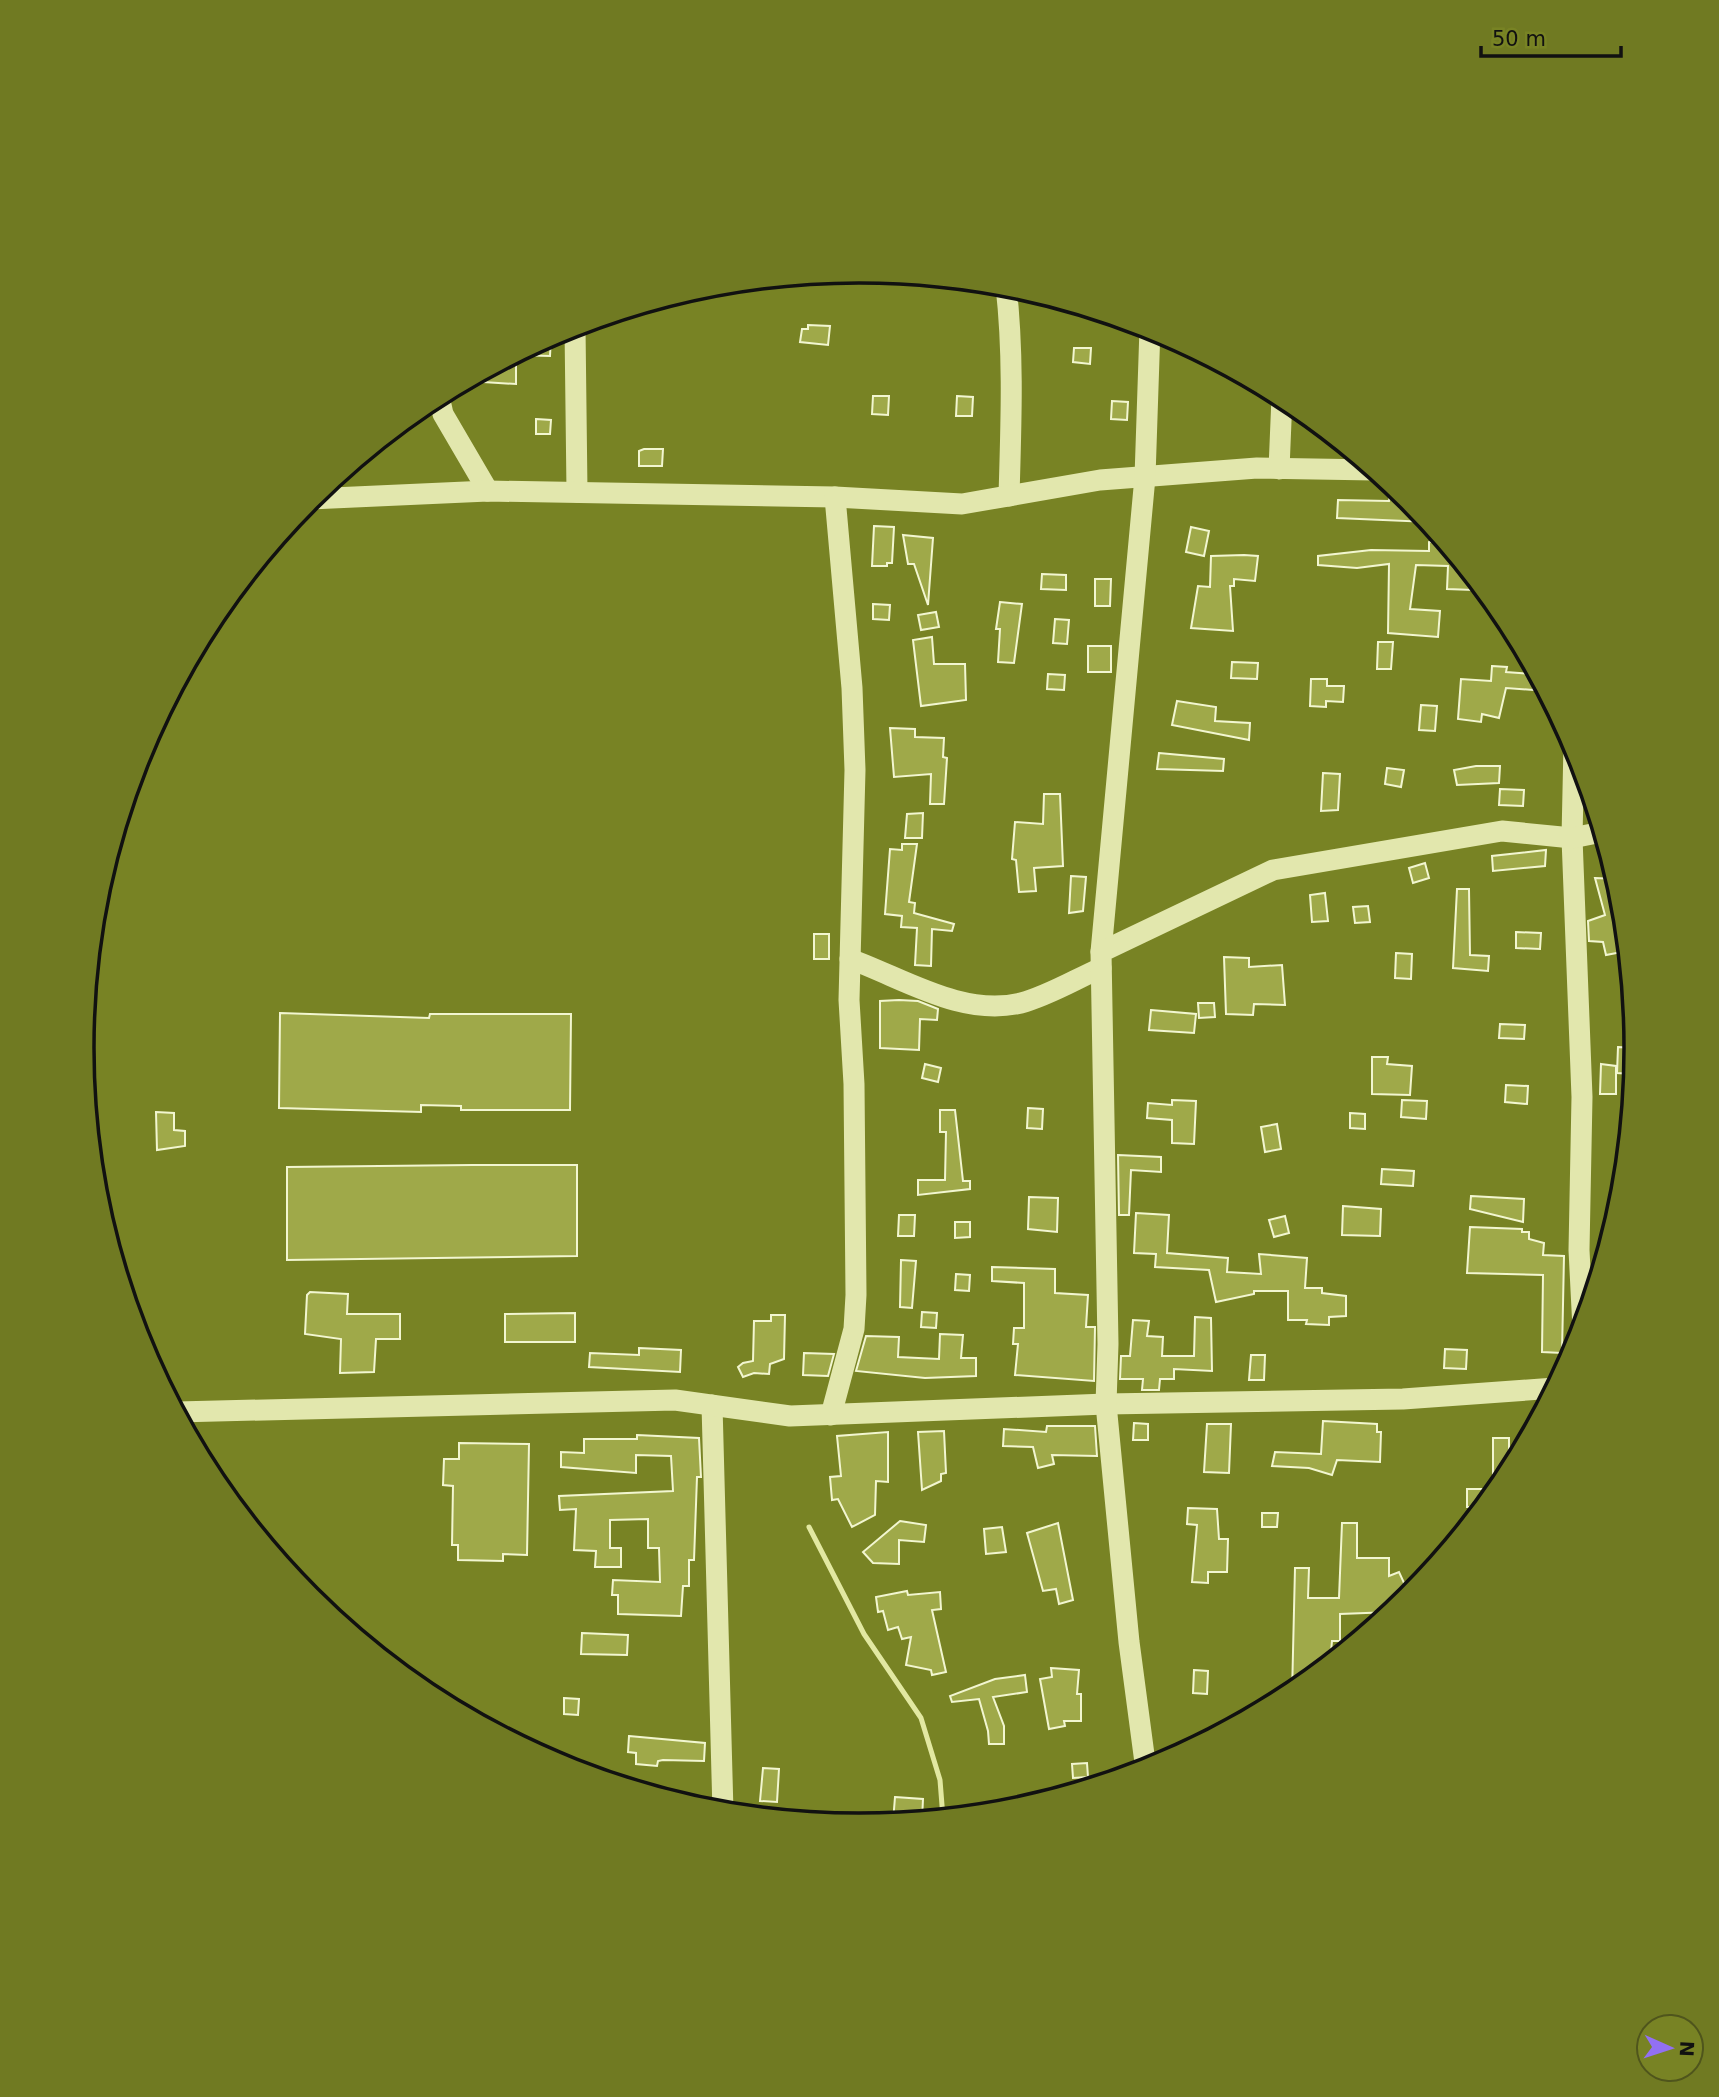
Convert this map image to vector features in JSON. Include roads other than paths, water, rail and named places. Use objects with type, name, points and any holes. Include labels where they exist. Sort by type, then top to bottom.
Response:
[{"type":"street","points":[[1007,298],[1011,331],[1009,496]]},
{"type":"street","points":[[575,339],[577,492]]},
{"type":"street","points":[[1144,1758],[1129,1642],[1106,1404],[1108,1344],[1101,960],[1145,477],[1150,341]]},
{"type":"street","points":[[442,407],[488,491]]},
{"type":"street","points":[[1279,469],[1281,410]]},
{"type":"street","points":[[329,498],[488,491],[835,497],[962,504],[1100,480],[1279,469],[1360,470]]},
{"type":"street","points":[[831,1415],[855,1329],[850,960],[855,770],[853,702],[835,497]]},
{"type":"street","points":[[1573,775],[1572,838],[1582,1097],[1579,1250],[1582,1300]]},
{"type":"street","points":[[850,960],[958,1001],[984,1006],[1024,1002],[1273,870],[1502,831],[1572,838],[1593,834]]},
{"type":"street","points":[[187,1412],[675,1400],[790,1416],[1106,1404],[1403,1399],[1545,1389]]},
{"type":"street","points":[[712,1405],[723,1801]]},
{"type":"waterway","points":[[809,1527],[864,1634],[921,1718],[940,1780],[942,1809]]}]
